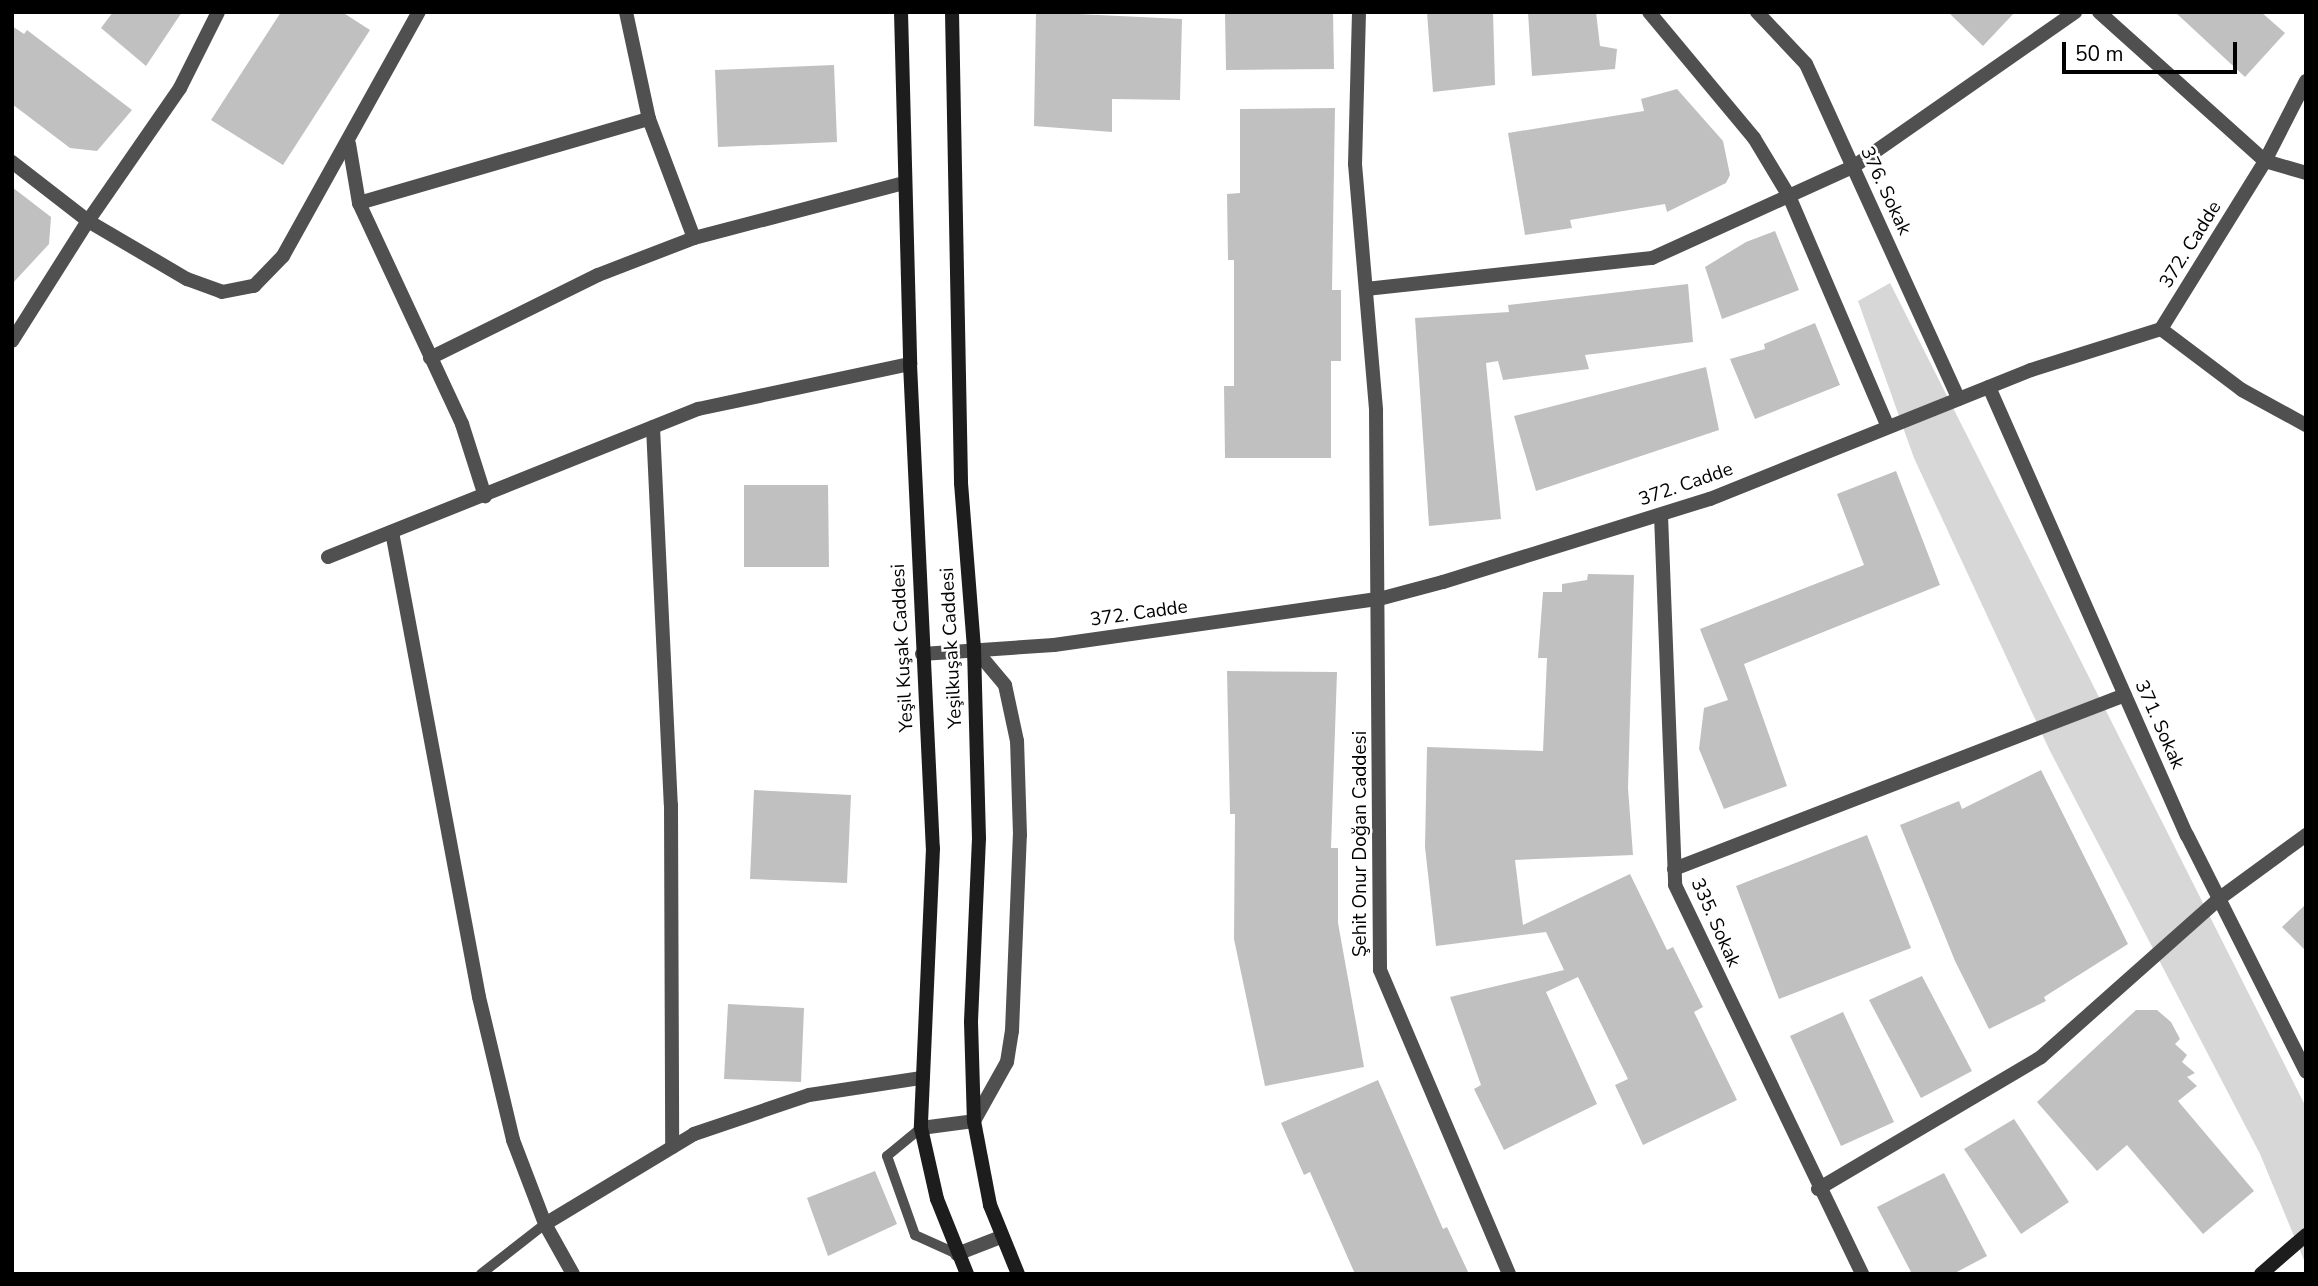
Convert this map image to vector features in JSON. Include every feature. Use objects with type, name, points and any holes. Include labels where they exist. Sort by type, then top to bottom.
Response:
[{"type":"main road","name":"Yeşil Kuşak Caddesi","points":[[901,12],[903,183],[922,654],[933,848],[922,1128],[930,1174],[957,1254],[967,1274]]},
{"type":"main road","name":"Yeşilkuşak Caddesi","points":[[952,12],[961,482],[974,648],[979,838],[971,1022],[974,1121],[1001,1237],[1018,1274]]},
{"type":"main road","points":[[2261,1274],[2306,1235]]},
{"type":"street","points":[[12,341],[88,220],[180,88],[218,12]]},
{"type":"street","points":[[12,162],[88,220],[187,279],[222,292],[254,286],[283,256],[349,144],[419,12]]},
{"type":"street","points":[[626,12],[649,119],[694,238]]},
{"type":"street","name":"Şehit Onur Doğan Caddesi","points":[[1359,12],[1355,164],[1376,410],[1380,970],[1509,1274]]},
{"type":"street","points":[[1649,12],[1754,138],[1789,196],[1888,427]]},
{"type":"street","name":"376. Sokak","points":[[1756,12],[1806,64],[1959,399]]},
{"type":"street","points":[[1366,289],[1653,258],[1853,167],[2075,12]]},
{"type":"street","points":[[2099,12],[2265,161],[2306,173]]},
{"type":"street","name":"372. Cadde","points":[[922,654],[974,648],[1055,645],[1379,599],[1661,515],[1989,387],[2161,329],[2265,161],[2306,80]]},
{"type":"street","points":[[359,203],[649,119]]},
{"type":"street","points":[[349,144],[359,203],[462,424],[485,496]]},
{"type":"street","points":[[430,358],[598,275],[694,238],[903,183]]},
{"type":"street","points":[[2161,329],[2242,390],[2306,425]]},
{"type":"street","points":[[328,557],[698,409],[910,364]]},
{"type":"street","name":"371. Sokak","points":[[1989,387],[2125,695],[2306,1073]]},
{"type":"street","points":[[653,427],[671,805],[672,1147]]},
{"type":"street","name":"335. Sokak","points":[[1661,515],[1675,885],[1818,1189],[1862,1274]]},
{"type":"street","points":[[392,532],[479,997],[513,1140],[545,1224],[573,1274]]},
{"type":"street","points":[[922,1128],[974,1121],[1007,1062],[1018,981],[1020,835],[1011,699],[996,671],[974,648]]},
{"type":"street","points":[[1674,869],[2125,695]]},
{"type":"street","points":[[1818,1189],[2041,1057],[2220,898],[2306,835]]},
{"type":"street","points":[[545,1224],[694,1134],[809,1095],[922,1078]]},
{"type":"street","points":[[957,1254],[1001,1237]]},
{"type":"lane","points":[[922,1128],[887,1156],[915,1235],[957,1254]]},
{"type":"lane","points":[[481,1274],[545,1224]]},
{"type":"shaded area","points":[[1890,283],[2306,1107],[2306,1265],[2260,1154],[2049,749],[1914,458],[1858,301]]},
{"type":"building","points":[[113,12],[182,12],[146,66],[101,28]]},
{"type":"building","points":[[281,12],[342,12],[370,30],[283,165],[211,120]]},
{"type":"building","points":[[1036,12],[1182,19],[1180,100],[1112,99],[1112,132],[1034,126]]},
{"type":"building","points":[[1225,12],[1333,12],[1334,69],[1226,70]]},
{"type":"building","points":[[1427,12],[1493,12],[1495,85],[1433,92]]},
{"type":"building","points":[[1528,12],[1596,12],[1600,46],[1617,49],[1615,69],[1532,76]]},
{"type":"building","points":[[1948,12],[2015,12],[1983,46]]},
{"type":"building","points":[[2175,12],[2261,12],[2285,33],[2245,77]]},
{"type":"building","points":[[12,26],[24,34],[27,30],[132,110],[97,151],[70,148],[12,104]]},
{"type":"building","points":[[834,65],[837,142],[718,147],[715,70]]},
{"type":"building","points":[[1677,89],[1723,141],[1730,175],[1726,183],[1667,212],[1665,204],[1570,220],[1572,228],[1525,235],[1508,133],[1644,111],[1641,99]]},
{"type":"building","points":[[1335,108],[1332,290],[1341,290],[1341,361],[1331,361],[1331,458],[1225,458],[1224,386],[1234,386],[1234,260],[1228,260],[1227,194],[1240,193],[1240,109]]},
{"type":"building","points":[[12,187],[51,217],[49,244],[12,284]]},
{"type":"building","points":[[1775,231],[1799,290],[1722,319],[1705,267],[1746,242]]},
{"type":"building","points":[[1688,284],[1693,342],[1585,355],[1589,369],[1503,380],[1498,361],[1486,363],[1501,519],[1429,526],[1415,318],[1509,312],[1508,305]]},
{"type":"building","points":[[1815,323],[1840,385],[1755,419],[1730,359],[1765,349],[1764,344]]},
{"type":"building","points":[[1706,367],[1719,430],[1536,491],[1514,416]]},
{"type":"building","points":[[1896,471],[1940,585],[1744,664],[1787,786],[1724,809],[1699,749],[1704,708],[1728,700],[1700,629],[1864,565],[1837,494]]},
{"type":"building","points":[[744,485],[828,485],[829,567],[744,567]]},
{"type":"building","points":[[1588,574],[1634,575],[1628,788],[1633,855],[1515,860],[1523,925],[1630,874],[1667,950],[1673,947],[1703,1007],[1694,1012],[1737,1100],[1643,1145],[1615,1085],[1628,1079],[1578,977],[1546,992],[1597,1104],[1504,1150],[1474,1089],[1481,1085],[1450,997],[1564,970],[1546,932],[1436,946],[1425,847],[1427,747],[1543,751],[1547,658],[1538,658],[1543,592],[1562,592],[1562,584],[1587,580]]},
{"type":"building","points":[[1227,671],[1337,672],[1331,848],[1338,848],[1338,923],[1364,1067],[1265,1086],[1234,939],[1235,814],[1230,814]]},
{"type":"building","points":[[2041,770],[2128,944],[2044,997],[2046,1001],[1989,1029],[1955,961],[1900,825],[1959,801],[1962,809]]},
{"type":"building","points":[[754,790],[851,795],[847,883],[750,879]]},
{"type":"building","points":[[1867,835],[1911,948],[1779,999],[1736,886]]},
{"type":"building","points":[[2306,904],[2306,951],[2282,927]]},
{"type":"building","points":[[1922,976],[1972,1071],[1921,1098],[1869,1000]]},
{"type":"building","points":[[728,1004],[804,1008],[801,1082],[724,1079]]},
{"type":"building","points":[[2136,1010],[2157,1010],[2171,1022],[2180,1039],[2175,1044],[2187,1055],[2182,1062],[2195,1073],[2187,1077],[2197,1086],[2178,1101],[2254,1191],[2203,1234],[2127,1145],[2097,1171],[2037,1102]]},
{"type":"building","points":[[1843,1012],[1894,1122],[1841,1146],[1790,1036]]},
{"type":"building","points":[[1378,1080],[1443,1229],[1447,1227],[1469,1274],[1355,1274],[1310,1172],[1304,1175],[1281,1123]]},
{"type":"building","points":[[2014,1119],[2069,1202],[2021,1234],[1964,1149]]},
{"type":"building","points":[[875,1171],[897,1224],[828,1256],[807,1198]]},
{"type":"building","points":[[1944,1173],[1987,1256],[1953,1274],[1912,1274],[1877,1207]]}]
